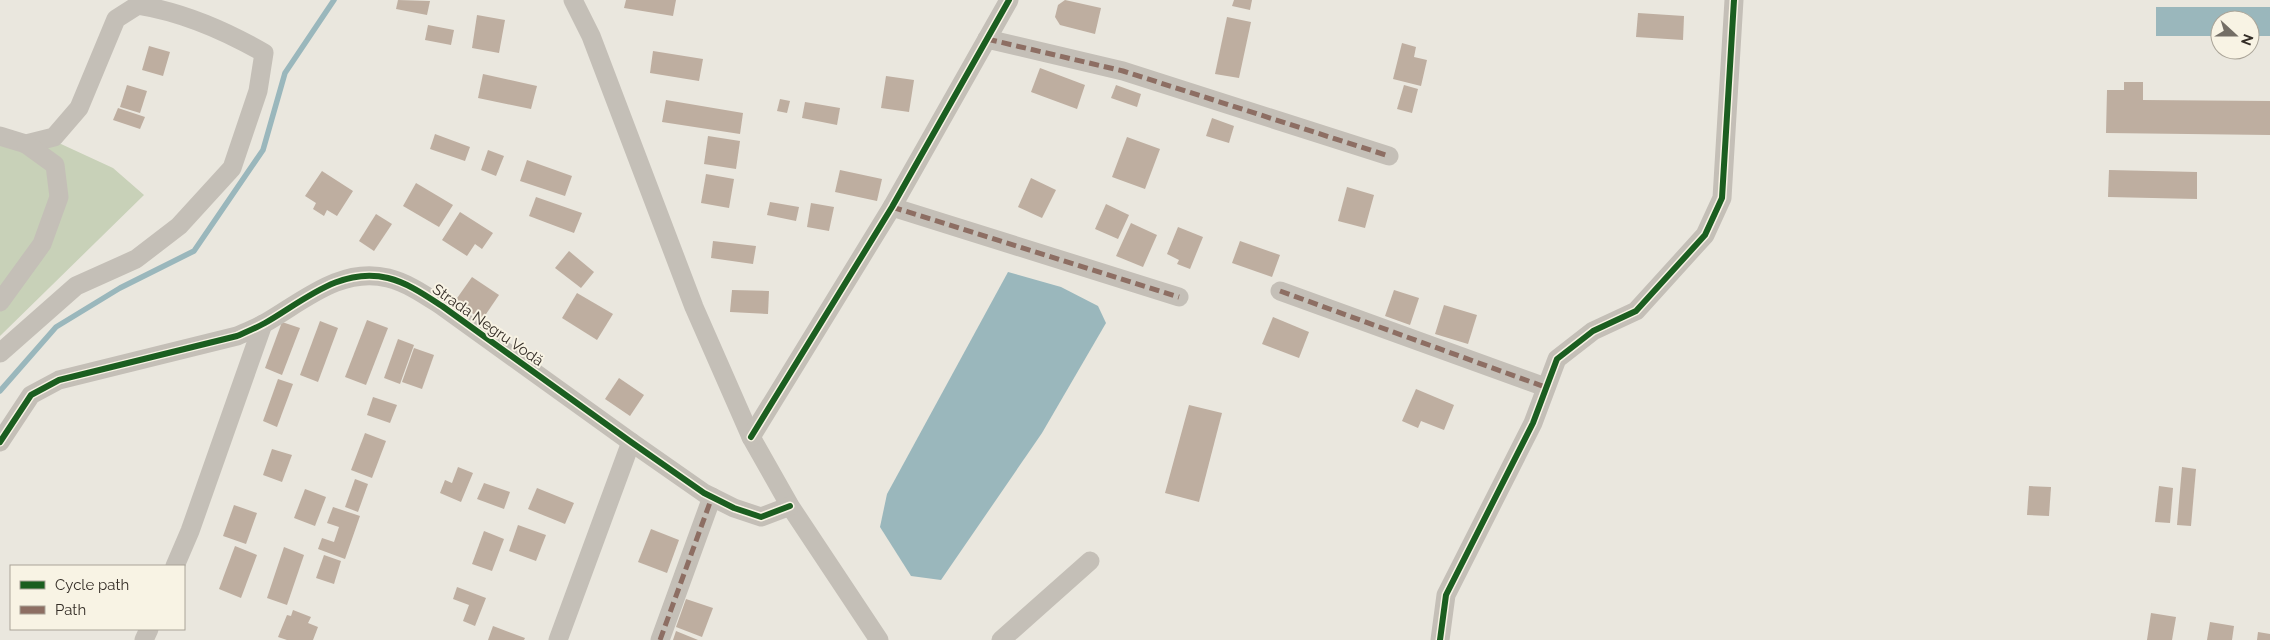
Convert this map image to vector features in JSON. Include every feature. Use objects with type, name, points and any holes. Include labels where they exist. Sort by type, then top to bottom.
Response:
[{"type":"street","points":[[573,0],[590,36],[694,307],[751,437],[790,506],[879,640]]},
{"type":"street","points":[[751,437],[892,207],[1009,0]]},
{"type":"street","points":[[1440,640],[1446,595],[1529,432],[1557,359],[1593,331],[1636,311],[1704,235],[1722,198],[1734,0]]},
{"type":"street","points":[[0,353],[76,286],[136,259],[179,226],[232,168],[258,91],[264,53],[243,40],[166,9],[138,5],[116,19],[79,108],[54,137],[26,144]]},
{"type":"street","points":[[987,38],[1123,71],[1389,156]]},
{"type":"street","points":[[0,136],[26,144],[56,165],[59,197],[42,244],[0,302]]},
{"type":"street","points":[[892,207],[1179,297]]},
{"type":"street","name":"Strada Negru Vodă","points":[[0,442],[31,395],[59,380],[236,336],[263,324],[319,289],[343,279],[362,276],[387,277],[412,287],[442,306],[631,442],[712,497],[734,508],[761,517],[790,506]]},
{"type":"street","points":[[1280,291],[1545,387]]},
{"type":"street","points":[[175,565],[190,531],[263,324]]},
{"type":"street","points":[[558,640],[631,442]]},
{"type":"street","points":[[660,640],[712,497]]},
{"type":"street","points":[[1001,640],[1090,561]]},
{"type":"green space","points":[[0,144],[10,147],[61,144],[113,168],[144,195],[0,336]]},
{"type":"water","points":[[2156,7],[2270,7],[2270,36],[2260,36],[2260,10],[2210,10],[2210,36],[2156,36]]},
{"type":"water","points":[[1008,272],[1061,287],[1098,306],[1106,323],[1042,433],[941,580],[911,576],[880,527],[887,494]]},
{"type":"building","points":[[398,0],[430,1],[427,15],[396,9]]},
{"type":"building","points":[[626,0],[676,0],[673,16],[624,8]]},
{"type":"building","points":[[1065,0],[1101,8],[1095,34],[1060,25],[1055,17],[1058,5]]},
{"type":"building","points":[[1234,0],[1252,0],[1250,10],[1232,6]]},
{"type":"building","points":[[1638,13],[1684,16],[1683,40],[1636,37]]},
{"type":"building","points":[[477,15],[505,20],[499,53],[472,48]]},
{"type":"building","points":[[1227,17],[1251,22],[1239,78],[1215,74]]},
{"type":"building","points":[[428,25],[454,30],[451,45],[425,40]]},
{"type":"building","points":[[1402,43],[1416,47],[1414,57],[1427,60],[1421,86],[1393,79]]},
{"type":"building","points":[[149,46],[170,52],[163,76],[142,70]]},
{"type":"building","points":[[653,51],[703,59],[699,81],[650,73]]},
{"type":"building","points":[[1040,68],[1085,85],[1077,109],[1031,92]]},
{"type":"building","points":[[483,74],[537,86],[531,109],[478,98]]},
{"type":"building","points":[[886,76],[914,80],[909,112],[881,108]]},
{"type":"building","points":[[2124,82],[2143,82],[2143,100],[2270,101],[2270,135],[2106,133],[2107,90],[2124,90]]},
{"type":"building","points":[[127,85],[147,91],[140,113],[120,107]]},
{"type":"building","points":[[1116,85],[1141,94],[1137,107],[1111,98]]},
{"type":"building","points":[[1404,85],[1418,89],[1412,113],[1397,109]]},
{"type":"building","points":[[780,99],[790,101],[787,113],[777,111]]},
{"type":"building","points":[[666,100],[743,113],[740,134],[662,122]]},
{"type":"building","points":[[805,102],[840,108],[837,125],[802,118]]},
{"type":"building","points":[[118,108],[145,117],[140,129],[113,120]]},
{"type":"building","points":[[1212,118],[1234,126],[1229,143],[1206,136]]},
{"type":"building","points":[[435,134],[470,147],[465,161],[430,149]]},
{"type":"building","points":[[708,136],[740,141],[736,169],[704,164]]},
{"type":"building","points":[[1127,137],[1160,149],[1145,189],[1112,177]]},
{"type":"building","points":[[488,150],[504,156],[496,176],[481,170]]},
{"type":"building","points":[[527,160],[572,176],[565,196],[520,181]]},
{"type":"building","points":[[840,170],[882,179],[877,201],[835,192]]},
{"type":"building","points":[[2109,170],[2197,172],[2197,199],[2108,197]]},
{"type":"building","points":[[322,171],[353,191],[337,216],[327,210],[324,216],[313,209],[316,203],[305,196]]},
{"type":"building","points":[[706,174],[734,179],[729,208],[701,203]]},
{"type":"building","points":[[1031,178],[1056,190],[1042,218],[1018,207]]},
{"type":"building","points":[[416,183],[453,205],[439,227],[403,206]]},
{"type":"building","points":[[1347,187],[1374,195],[1365,228],[1338,221]]},
{"type":"building","points":[[536,197],[582,213],[574,233],[529,216]]},
{"type":"building","points":[[770,202],[799,207],[796,221],[767,215]]},
{"type":"building","points":[[811,203],[834,207],[829,231],[807,227]]},
{"type":"building","points":[[1106,204],[1129,215],[1118,239],[1095,229]]},
{"type":"building","points":[[460,212],[493,233],[482,249],[475,244],[467,256],[442,240]]},
{"type":"building","points":[[376,214],[392,224],[374,251],[359,241]]},
{"type":"building","points":[[1131,223],[1157,235],[1143,267],[1116,256]]},
{"type":"building","points":[[1178,227],[1203,237],[1190,269],[1177,264],[1179,260],[1167,254]]},
{"type":"building","points":[[713,241],[756,246],[753,264],[711,258]]},
{"type":"building","points":[[1240,241],[1280,255],[1272,277],[1232,263]]},
{"type":"building","points":[[569,251],[594,272],[581,288],[555,268]]},
{"type":"building","points":[[472,277],[499,295],[482,320],[455,301]]},
{"type":"building","points":[[732,290],[769,291],[768,314],[730,312]]},
{"type":"building","points":[[1394,290],[1419,298],[1410,325],[1385,316]]},
{"type":"building","points":[[577,293],[613,314],[597,340],[562,318]]},
{"type":"building","points":[[1444,305],[1477,315],[1468,344],[1435,334]]},
{"type":"building","points":[[1273,317],[1309,332],[1299,358],[1262,344]]},
{"type":"building","points":[[367,320],[388,328],[366,385],[345,377]]},
{"type":"building","points":[[320,321],[338,328],[318,382],[300,375]]},
{"type":"building","points":[[282,322],[300,328],[282,375],[265,368]]},
{"type":"building","points":[[398,339],[414,345],[400,384],[384,378]]},
{"type":"building","points":[[414,348],[434,355],[422,389],[402,382]]},
{"type":"building","points":[[619,378],[644,395],[630,416],[605,399]]},
{"type":"building","points":[[278,379],[293,384],[277,427],[263,421]]},
{"type":"building","points":[[1416,389],[1454,405],[1444,430],[1421,421],[1418,428],[1402,421]]},
{"type":"building","points":[[373,397],[397,405],[390,423],[367,415]]},
{"type":"building","points":[[1189,405],[1222,413],[1199,502],[1165,493]]},
{"type":"building","points":[[365,433],[386,441],[372,478],[351,470]]},
{"type":"building","points":[[272,449],[292,455],[282,482],[263,475]]},
{"type":"building","points":[[458,467],[473,473],[461,502],[440,493],[445,480],[452,483]]},
{"type":"building","points":[[2182,467],[2196,469],[2191,526],[2177,525]]},
{"type":"building","points":[[355,479],[368,484],[358,512],[345,507]]},
{"type":"building","points":[[484,483],[510,492],[504,509],[477,499]]},
{"type":"building","points":[[2029,486],[2051,487],[2049,516],[2027,515]]},
{"type":"building","points":[[2159,486],[2173,488],[2170,523],[2155,522]]},
{"type":"building","points":[[537,488],[574,503],[565,524],[528,509]]},
{"type":"building","points":[[305,489],[326,497],[315,526],[294,518]]},
{"type":"building","points":[[234,505],[257,513],[246,544],[223,536]]},
{"type":"building","points":[[333,507],[360,516],[345,559],[318,549],[322,538],[334,542],[339,527],[327,523]]},
{"type":"building","points":[[518,525],[546,535],[536,561],[509,551]]},
{"type":"building","points":[[651,529],[679,540],[667,573],[638,562]]},
{"type":"building","points":[[484,531],[504,539],[492,571],[472,564]]},
{"type":"building","points":[[235,546],[257,555],[241,598],[219,589]]},
{"type":"building","points":[[284,547],[304,555],[287,605],[267,598]]},
{"type":"building","points":[[324,555],[341,561],[334,584],[316,578]]},
{"type":"building","points":[[457,587],[486,598],[475,626],[463,621],[469,605],[453,599]]},
{"type":"building","points":[[686,599],[713,608],[702,637],[676,627]]},
{"type":"building","points":[[293,610],[311,617],[308,623],[318,627],[313,640],[287,640],[278,637],[287,615],[291,616]]},
{"type":"building","points":[[2151,613],[2176,617],[2172,640],[2147,640]]},
{"type":"building","points":[[2210,622],[2234,626],[2232,640],[2207,640]]},
{"type":"building","points":[[493,626],[525,638],[524,640],[488,640]]},
{"type":"building","points":[[676,631],[698,640],[673,640]]},
{"type":"building","points":[[2258,632],[2270,634],[2270,640],[2257,640]]},
{"type":"waterway","points":[[0,391],[56,327],[120,288],[194,251],[263,150],[285,73],[334,0]]},
{"type":"marked path","points":[[987,39],[1123,71],[1389,156]]},
{"type":"marked path","points":[[892,207],[1179,297]]},
{"type":"marked path","points":[[1280,291],[1545,387]]},
{"type":"marked path","points":[[660,640],[712,497]]},
{"type":"cycle path","points":[[751,437],[892,207],[1009,0]]},
{"type":"cycle path","points":[[1440,640],[1446,595],[1533,423],[1557,359],[1593,331],[1636,311],[1705,235],[1722,198],[1734,0]]},
{"type":"cycle path","points":[[0,442],[31,395],[59,380],[237,336],[265,323],[308,296],[338,281],[354,277],[371,276],[388,278],[402,283],[442,306],[704,493],[734,508],[761,517],[790,506]]}]
